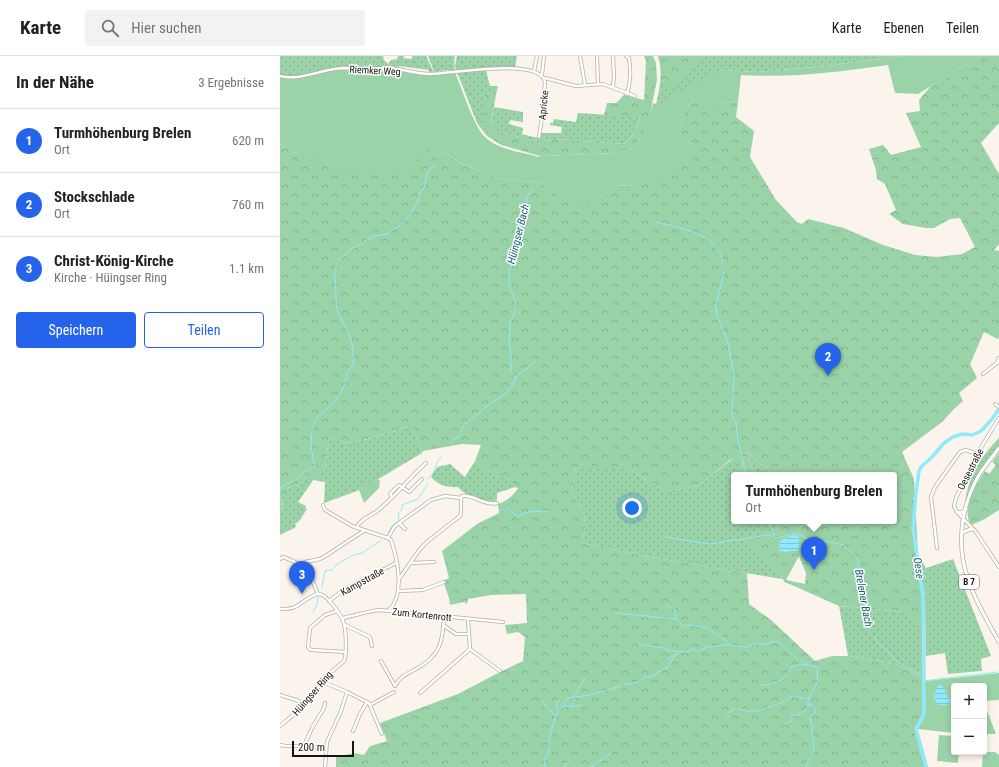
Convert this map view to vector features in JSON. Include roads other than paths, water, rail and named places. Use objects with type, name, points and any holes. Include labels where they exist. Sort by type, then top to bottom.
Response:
[{"type":"main road","name":"B 7","points":[[999,448],[978,478],[971,492],[963,521],[962,533],[962,555],[972,592],[999,642]]},
{"type":"main road","points":[[956,512],[961,513],[966,509]]},
{"type":"main road","points":[[962,533],[972,529]]},
{"type":"street","points":[[537,56],[534,71],[542,74],[544,56]]},
{"type":"street","points":[[580,56],[585,85]]},
{"type":"street","points":[[598,56],[598,84]]},
{"type":"street","points":[[612,56],[614,76],[613,87]]},
{"type":"street","points":[[627,56],[630,65],[630,79],[627,92]]},
{"type":"street","name":"Riemker Weg","points":[[280,76],[299,78],[344,68],[394,69],[429,74],[496,68],[534,71]]},
{"type":"street","name":"Apricke","points":[[539,137],[544,102],[545,78],[542,74]]},
{"type":"street","points":[[545,78],[576,86],[598,84],[613,87],[635,96]]},
{"type":"street","points":[[983,374],[998,363],[999,358]]},
{"type":"street","points":[[995,404],[999,407]]},
{"type":"street","name":"Oesestraße","points":[[956,512],[954,506],[956,498],[977,454],[999,418]]},
{"type":"street","points":[[937,548],[931,497],[935,487],[960,452],[966,450],[977,454]]},
{"type":"street","points":[[356,527],[360,522],[377,511],[426,463]]},
{"type":"street","points":[[402,487],[409,492],[422,479]]},
{"type":"street","points":[[388,538],[394,527],[431,500],[445,496],[461,498],[463,495],[466,495],[478,500],[494,504],[497,503]]},
{"type":"street","points":[[399,579],[420,549],[460,516],[461,498]]},
{"type":"street","points":[[323,505],[325,510],[333,515],[356,527],[388,538],[392,542],[399,579],[395,603],[388,611]]},
{"type":"street","points":[[956,512],[979,537],[999,566]]},
{"type":"street","points":[[399,523],[405,529]]},
{"type":"street","points":[[303,566],[305,562],[320,559],[327,555],[365,530]]},
{"type":"street","points":[[280,559],[283,557],[303,566],[313,581],[318,594],[329,601],[337,611],[342,618],[346,652],[311,650],[308,647],[310,628],[325,616],[337,611]]},
{"type":"street","points":[[411,563],[434,562]]},
{"type":"street","name":"Kampstraße","points":[[329,601],[345,589],[396,563]]},
{"type":"street","points":[[398,591],[423,590],[444,582]]},
{"type":"street","points":[[280,609],[295,607],[318,594]]},
{"type":"street","name":"Zum Kortenrott","points":[[342,618],[358,616],[370,611],[388,611],[503,622]]},
{"type":"street","points":[[381,661],[395,686],[402,676],[425,663],[435,653],[441,641],[444,617]]},
{"type":"street","points":[[468,619],[470,649],[500,671]]},
{"type":"street","points":[[344,625],[370,637],[372,646]]},
{"type":"street","points":[[443,625],[456,634],[469,634]]},
{"type":"street","points":[[420,693],[470,649]]},
{"type":"street","name":"Hüingser Ring","points":[[280,726],[304,706],[334,669],[344,660],[346,652]]},
{"type":"street","points":[[323,682],[367,702],[370,705],[382,734]]},
{"type":"street","points":[[325,767],[326,749],[330,733],[341,711],[347,692]]},
{"type":"street","points":[[370,705],[394,692]]},
{"type":"street","points":[[280,695],[299,701],[304,706]]},
{"type":"street","points":[[353,731],[367,702]]},
{"type":"street","points":[[304,746],[312,728],[324,708],[325,703]]},
{"type":"street","points":[[280,745],[326,749]]},
{"type":"water","points":[[795,535],[799,536],[799,550],[784,552],[779,550],[780,541]]},
{"type":"water","points":[[939,685],[942,685],[950,701],[947,705],[939,705],[936,703],[934,698]]},
{"type":"waterway","points":[[365,241],[375,236],[387,234],[403,223],[411,214],[419,198],[420,192],[424,188],[428,170],[435,165]]},
{"type":"waterway","name":"Hüingser Bach","points":[[516,304],[509,284],[511,255],[518,241],[518,236],[525,216],[527,196],[534,189]]},
{"type":"waterway","points":[[655,222],[675,226],[706,239],[714,245],[720,254],[723,264]]},
{"type":"waterway","points":[[338,261],[349,250],[362,243]]},
{"type":"waterway","points":[[329,406],[335,402],[342,391],[353,359],[350,336],[337,308],[334,274],[336,270],[336,263]]},
{"type":"waterway","points":[[724,272],[716,305],[717,315],[728,343],[734,375],[732,414],[736,422],[738,440],[745,472]]},
{"type":"waterway","name":"Hüingser Bach","points":[[451,443],[454,439],[460,436],[464,425],[492,402],[505,395],[515,381],[515,377],[511,372],[509,342],[510,323],[516,308]]},
{"type":"waterway","name":"Hüingser Bach","points":[[515,380],[518,375],[535,362]]},
{"type":"waterway","points":[[280,491],[281,487],[293,481],[315,465],[311,446],[313,425],[320,414],[328,408]]},
{"type":"waterway","name":"Oese","points":[[926,767],[916,729],[924,714],[923,596],[913,528],[919,471],[944,443],[953,437],[962,434],[972,435],[981,431],[999,409]]},
{"type":"waterway","name":"Hüingser Bach","points":[[428,479],[433,473],[437,462],[441,457]]},
{"type":"waterway","name":"Hüingser Bach","points":[[388,533],[393,525],[399,521],[398,514],[402,509],[402,505],[418,499],[428,483]]},
{"type":"waterway","points":[[501,510],[508,510],[518,516],[529,512],[550,512]]},
{"type":"waterway","points":[[769,524],[775,537]]},
{"type":"waterway","name":"Brelener Bach","points":[[665,537],[710,544],[768,535],[776,538],[797,533],[806,538],[815,539]]},
{"type":"waterway","name":"Brelener Bach","points":[[820,540],[844,545],[857,558],[870,633]]},
{"type":"waterway","name":"Hüingser Bach","points":[[322,587],[325,571],[332,570],[336,565],[351,556],[362,553],[380,541]]},
{"type":"waterway","name":"Hüingser Bach","points":[[313,612],[317,605],[318,596]]},
{"type":"waterway","points":[[666,605],[675,609],[677,620]]},
{"type":"waterway","points":[[616,613],[676,619],[684,626],[690,625],[708,628]]},
{"type":"waterway","points":[[710,630],[724,639],[729,645]]},
{"type":"waterway","name":"Brelener Bach","points":[[874,636],[879,645],[889,652],[895,660],[916,673],[924,674]]},
{"type":"waterway","points":[[638,644],[673,651],[689,652],[691,649],[699,651],[707,647],[727,645],[747,647],[753,644],[765,644],[777,641],[796,657]]},
{"type":"waterway","points":[[625,685],[638,682],[646,677],[654,676],[656,673],[668,667],[675,655],[679,653]]},
{"type":"waterway","points":[[667,659],[674,656]]},
{"type":"waterway","points":[[784,725],[792,720],[792,715],[798,715],[808,708],[808,701],[818,681],[818,667],[809,665],[801,660]]},
{"type":"waterway","points":[[760,685],[774,683],[783,679],[791,667],[796,665],[808,665]]},
{"type":"waterway","points":[[947,678],[998,672]]},
{"type":"waterway","points":[[571,707],[574,700],[573,699],[585,678]]},
{"type":"waterway","points":[[924,681],[946,678]]},
{"type":"waterway","points":[[564,706],[568,698],[590,695],[621,686]]},
{"type":"waterway","points":[[739,709],[745,711],[756,711],[767,708],[793,696],[805,699],[809,698]]},
{"type":"waterway","points":[[558,700],[556,706],[558,710]]},
{"type":"waterway","points":[[543,701],[547,709],[553,712],[556,716]]},
{"type":"waterway","points":[[806,767],[814,749],[812,733],[813,727],[810,717],[815,710],[813,705],[808,704]]},
{"type":"waterway","points":[[545,767],[545,758],[549,752],[549,741],[555,718],[559,710],[563,707],[582,705]]},
{"type":"waterway","points":[[725,717],[728,713],[735,709]]},
{"type":"waterway","points":[[590,767],[611,753]]},
{"type":"waterway","points":[[564,767],[570,760]]},
{"type":"place","name":"Stockschlade","points":[[828,376]]},
{"type":"place","name":"Turmhöhenburg Brelen","points":[[814,570]]},
{"type":"place","name":"Christ-König-Kirche","points":[[302,594]]}]
